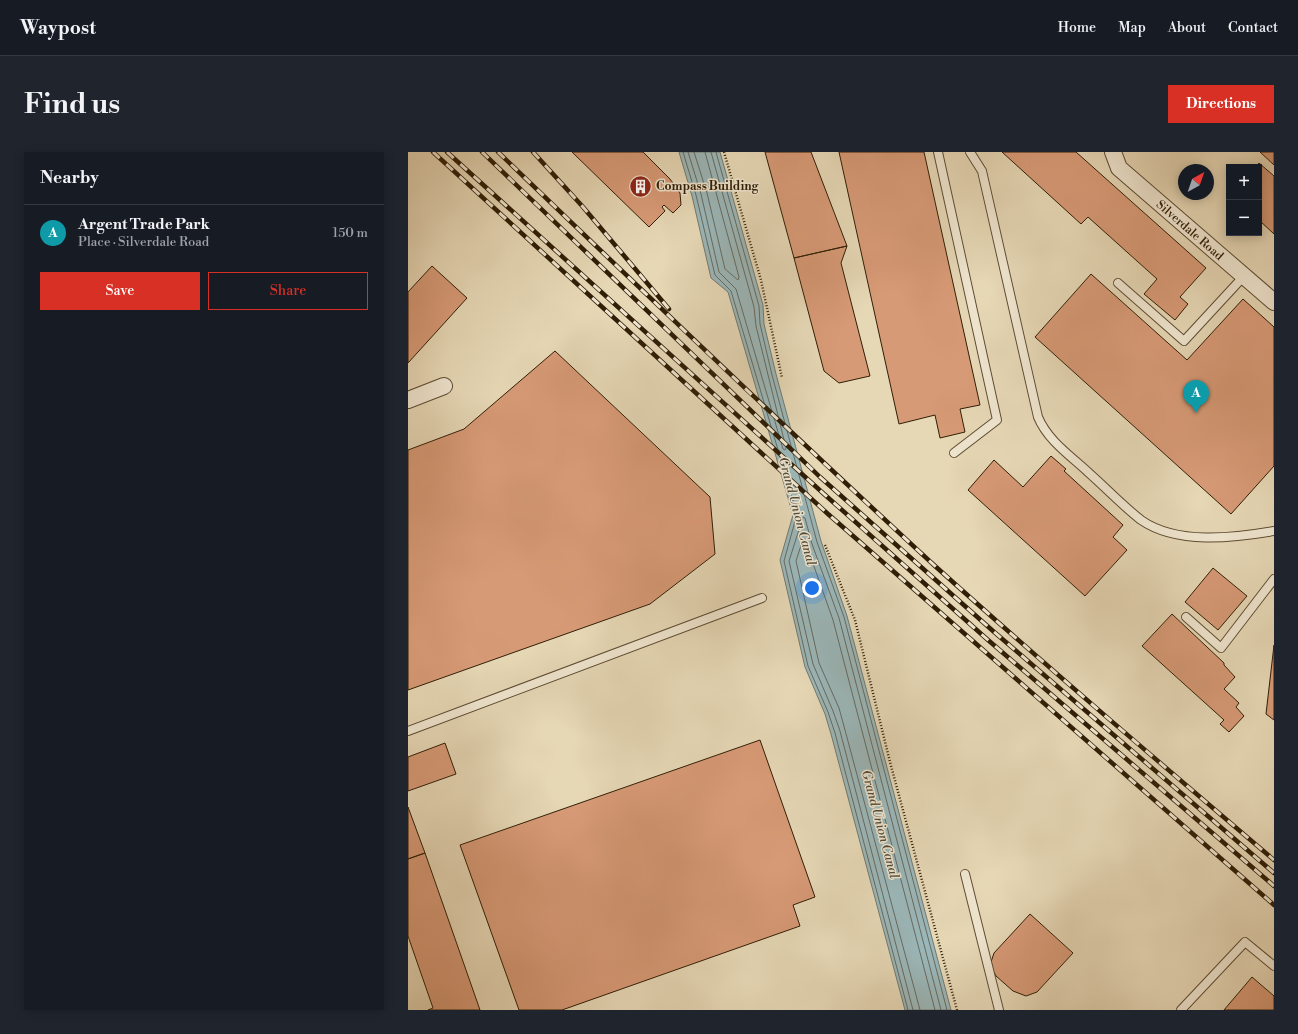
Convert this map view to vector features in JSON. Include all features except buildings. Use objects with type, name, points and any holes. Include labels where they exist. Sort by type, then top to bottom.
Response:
[{"type":"street","name":"Silverdale Road","points":[[1113,152],[1119,168],[1244,276],[1272,295]]},
{"type":"street","points":[[408,400],[444,386]]},
{"type":"lane","points":[[938,152],[997,420],[954,453]]},
{"type":"lane","points":[[970,152],[982,171],[1038,418],[1049,436],[1140,519],[1167,533],[1187,536],[1244,536],[1274,532]]},
{"type":"lane","points":[[1118,283],[1184,341],[1244,276]]},
{"type":"lane","points":[[1186,617],[1221,648],[1274,579]]},
{"type":"lane","points":[[408,731],[762,598]]},
{"type":"lane","points":[[964,874],[999,1010]]},
{"type":"lane","points":[[1181,1010],[1245,942],[1274,966]]},
{"type":"path","points":[[724,152],[761,280],[782,378]]},
{"type":"path","points":[[825,545],[855,620],[890,762],[957,1010]]},
{"type":"water","name":"Grand Union Canal","points":[[679,152],[720,152],[763,305],[764,324],[776,374],[821,541],[847,616],[951,1010],[905,1010],[831,734],[825,714],[805,667],[780,560],[793,515],[728,292],[711,278],[692,196]]},
{"type":"railway","points":[[433,152],[828,514],[1274,905]]},
{"type":"railway","points":[[447,152],[824,494],[988,640],[1274,886]]},
{"type":"railway","points":[[482,152],[820,477],[993,631],[1274,873]]},
{"type":"railway","points":[[498,152],[770,412],[935,566],[1146,751],[1274,860]]},
{"type":"railway","points":[[533,152],[583,207],[669,309]]},
{"type":"place","name":"Compass Building","points":[[641,186]]},
{"type":"place","name":"Argent Trade Park","points":[[1196,413]]}]
